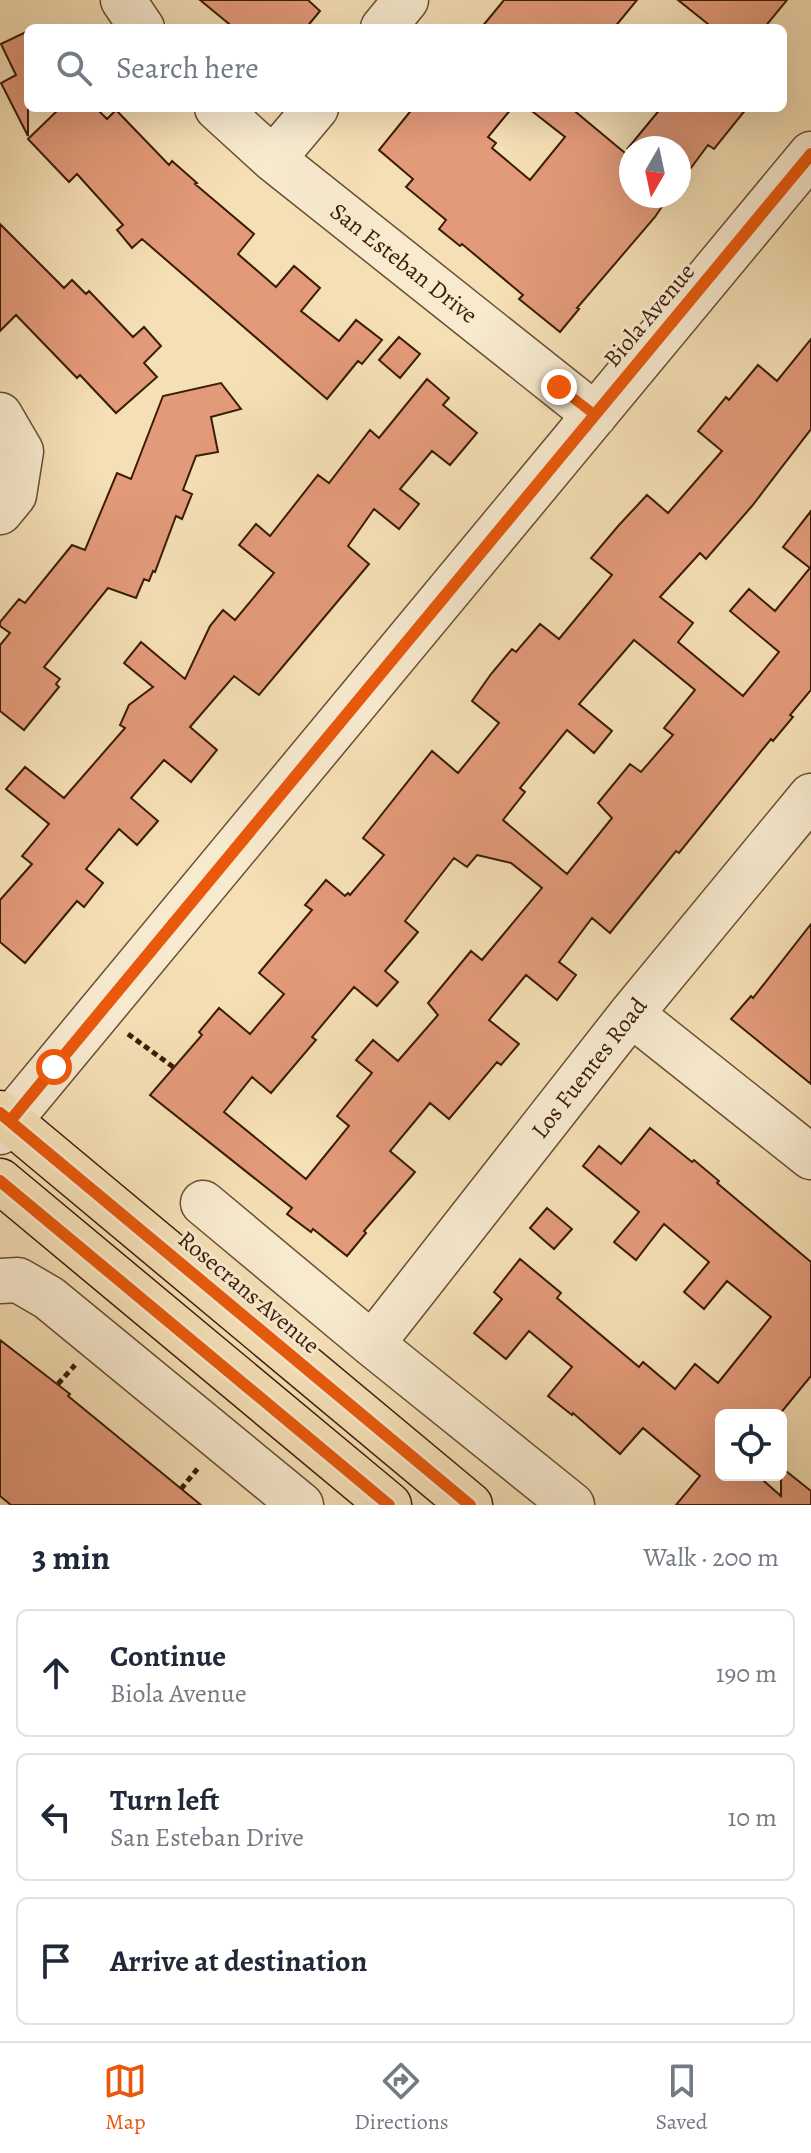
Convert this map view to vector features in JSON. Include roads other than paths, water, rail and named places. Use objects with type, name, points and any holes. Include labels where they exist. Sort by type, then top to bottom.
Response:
[{"type":"main road","name":"Rosecrans Avenue","points":[[3,1122],[470,1505]]},
{"type":"main road","points":[[0,1181],[389,1505]]},
{"type":"street","points":[[123,0],[139,24]]},
{"type":"street","points":[[386,24],[406,0]]},
{"type":"street","name":"San Esteban Drive","points":[[221,112],[273,159],[595,415]]},
{"type":"street","points":[[273,159],[313,112]]},
{"type":"street","name":"Biola Avenue","points":[[3,1122],[100,1012],[811,154]]},
{"type":"street","points":[[0,415],[21,451],[14,495],[0,512]]},
{"type":"street","name":"Los Fuentes Road","points":[[372,1344],[631,1014],[811,796]]},
{"type":"street","points":[[631,1014],[811,1157]]},
{"type":"street","name":"Rosecrans Avenue","points":[[203,1203],[572,1505]]},
{"type":"street","points":[[0,1281],[18,1280],[49,1298],[286,1500]]}]
